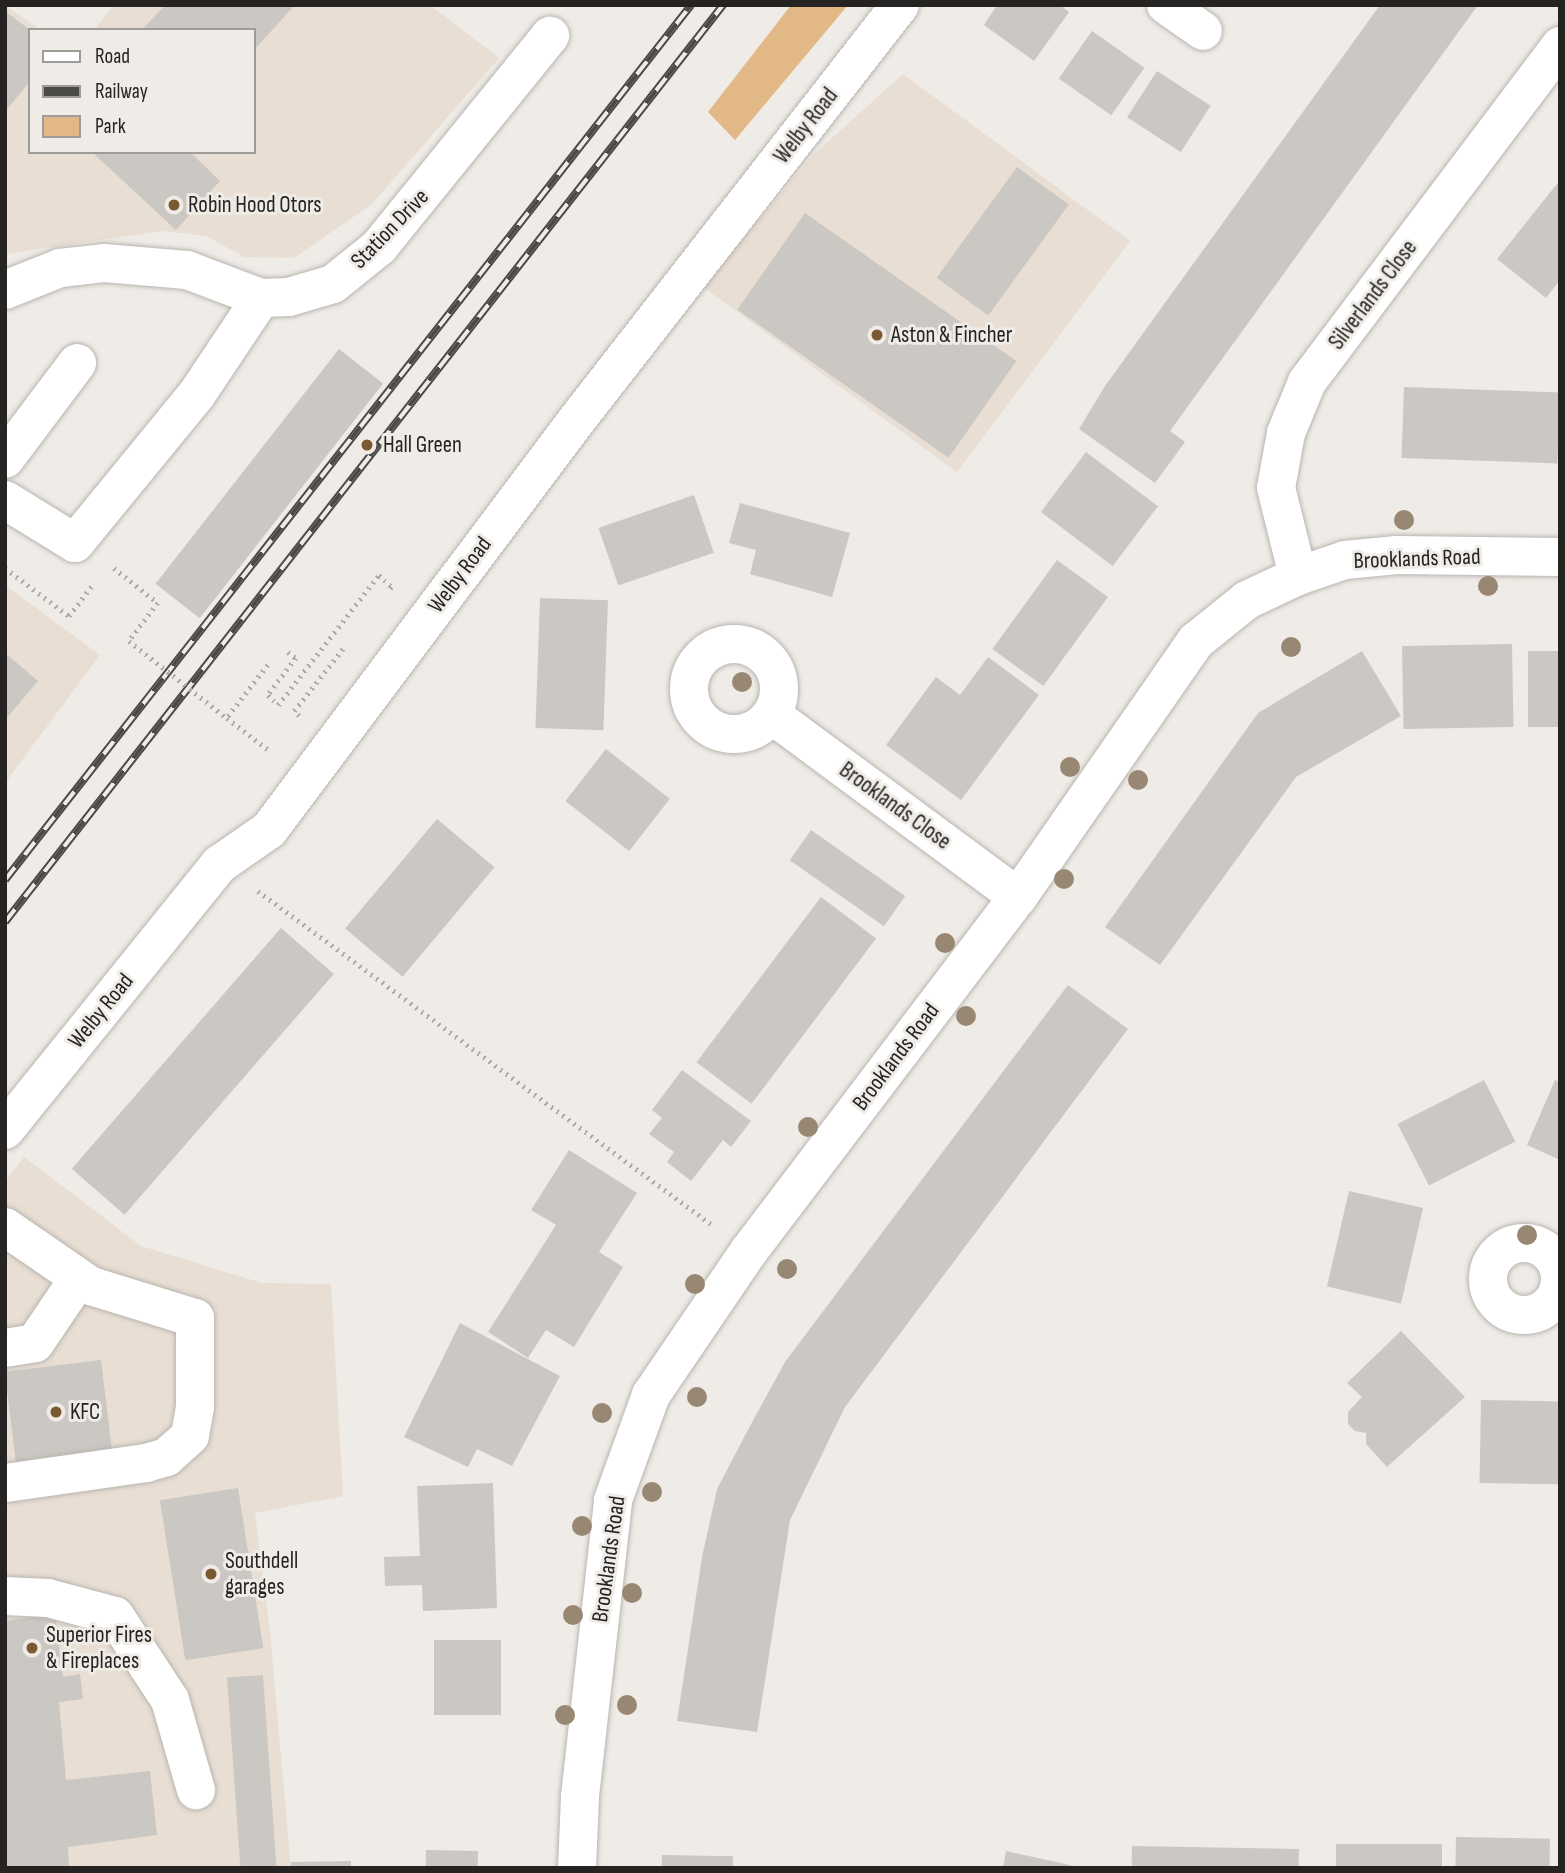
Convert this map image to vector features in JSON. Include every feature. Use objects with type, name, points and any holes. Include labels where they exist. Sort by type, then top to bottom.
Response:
[{"type":"street","name":"Welby Road","points":[[5,1130],[220,864],[269,830],[576,421],[900,5]]},
{"type":"street","points":[[1166,5],[1203,31]]},
{"type":"street","name":"Station Drive","points":[[5,290],[60,268],[104,263],[187,270],[261,298],[289,297],[333,284],[379,247],[438,178],[550,36]]},
{"type":"street","name":"Silverlands Close","points":[[1298,576],[1276,488],[1286,433],[1307,382],[1560,46]]},
{"type":"street","points":[[5,500],[75,544],[197,394],[261,298]]},
{"type":"street","points":[[5,459],[77,363]]},
{"type":"street","name":"Brooklands Road","points":[[577,1868],[580,1796],[613,1500],[650,1395],[749,1251],[1018,897],[1196,640],[1247,600],[1298,576],[1345,560],[1397,555],[1560,557]]},
{"type":"street","name":"Brooklands Close","points":[[772,715],[1018,897]]},
{"type":"street","points":[[5,1227],[91,1286],[195,1318],[195,1407],[190,1436],[167,1457],[146,1463],[5,1483]]},
{"type":"street","points":[[5,1348],[35,1343],[79,1278]]},
{"type":"street","points":[[5,1596],[48,1598],[115,1616],[170,1700],[196,1790]]},
{"type":"path","points":[[288,652],[296,658],[268,695],[278,705],[379,575],[392,587],[384,597]]},
{"type":"path","points":[[158,603],[129,641],[277,757]]},
{"type":"path","points":[[304,722],[294,711],[351,639]]},
{"type":"path","points":[[227,718],[268,665]]},
{"type":"path","points":[[220,864],[749,1251]]},
{"type":"shaded area","points":[[5,5],[38,28],[28,28],[28,154],[256,154],[256,28],[96,28],[114,5],[430,5],[499,58],[372,204],[294,258],[244,257],[206,236],[162,231],[5,254]]},
{"type":"shaded area","points":[[903,74],[1130,241],[957,472],[703,287],[813,155]]},
{"type":"shaded area","points":[[5,585],[100,655],[5,783]]},
{"type":"shaded area","points":[[24,1157],[141,1246],[262,1283],[331,1284],[343,1496],[255,1513],[270,1633],[291,1868],[5,1868],[5,1182]]},
{"type":"green space","points":[[791,5],[848,5],[735,140],[708,112]]},
{"type":"building","points":[[165,5],[295,5],[256,48],[256,28],[144,28]]},
{"type":"building","points":[[997,5],[1060,5],[1069,12],[1034,61],[984,25]]},
{"type":"building","points":[[1380,5],[1478,5],[1170,431],[1185,442],[1155,483],[1079,429],[1105,386]]},
{"type":"building","points":[[5,11],[28,28],[28,83],[5,112]]},
{"type":"building","points":[[1092,31],[1144,68],[1111,115],[1059,79]]},
{"type":"building","points":[[1157,71],[1211,106],[1181,152],[1127,117]]},
{"type":"building","name":"Robin Hood Otors","points":[[94,154],[192,154],[220,181],[176,230]]},
{"type":"building","points":[[1017,167],[1069,205],[988,315],[936,278]]},
{"type":"building","points":[[1560,180],[1560,280],[1546,298],[1497,259]]},
{"type":"building","name":"Aston & Fincher","points":[[805,213],[1016,361],[949,458],[737,310]]},
{"type":"building","points":[[339,349],[383,383],[200,618],[156,584]]},
{"type":"building","points":[[1404,387],[1560,392],[1557,463],[1402,458]]},
{"type":"building","points":[[1086,452],[1158,506],[1113,566],[1041,512]]},
{"type":"building","points":[[694,495],[714,553],[618,586],[599,528]]},
{"type":"building","points":[[740,503],[850,533],[832,597],[750,574],[756,550],[729,543]]},
{"type":"building","points":[[1057,560],[1108,597],[1043,686],[992,649]]},
{"type":"building","points":[[540,598],[608,600],[603,730],[535,728]]},
{"type":"building","points":[[1512,644],[1513,727],[1403,729],[1402,646]]},
{"type":"building","points":[[1362,651],[1401,716],[1296,777],[1160,965],[1105,927],[1258,713]]},
{"type":"building","points":[[1528,651],[1560,651],[1560,727],[1528,727]]},
{"type":"building","points":[[5,653],[38,681],[5,720]]},
{"type":"building","points":[[988,657],[1039,695],[961,800],[886,745],[936,677],[960,695]]},
{"type":"building","points":[[606,749],[670,799],[629,851],[565,801]]},
{"type":"building","points":[[437,819],[494,867],[403,977],[345,929]]},
{"type":"building","points":[[811,830],[905,896],[884,926],[790,860]]},
{"type":"building","points":[[821,897],[876,939],[752,1104],[696,1062]]},
{"type":"building","points":[[281,928],[334,974],[125,1215],[72,1169]]},
{"type":"building","points":[[1068,985],[1128,1029],[845,1407],[790,1520],[757,1732],[677,1721],[702,1557],[717,1489],[750,1426],[785,1362]]},
{"type":"building","points":[[682,1070],[751,1121],[731,1147],[723,1140],[691,1181],[667,1162],[674,1152],[649,1134],[662,1118],[652,1110]]},
{"type":"building","points":[[1484,1080],[1515,1141],[1429,1186],[1398,1124]]},
{"type":"building","points":[[1555,1080],[1560,1082],[1560,1160],[1527,1145]]},
{"type":"building","points":[[569,1150],[637,1193],[599,1252],[623,1267],[574,1347],[546,1330],[528,1358],[488,1332],[556,1225],[531,1210]]},
{"type":"building","points":[[1349,1191],[1423,1208],[1401,1304],[1327,1286]]},
{"type":"building","points":[[460,1323],[560,1376],[512,1466],[477,1449],[468,1467],[404,1437]]},
{"type":"building","points":[[1401,1331],[1465,1397],[1387,1467],[1366,1444],[1366,1433],[1355,1431],[1348,1424],[1348,1412],[1362,1397],[1347,1383]]},
{"type":"building","name":"KFC","points":[[101,1360],[112,1451],[16,1463],[5,1372]]},
{"type":"building","points":[[1481,1400],[1560,1401],[1559,1484],[1480,1483]]},
{"type":"building","points":[[493,1483],[497,1608],[423,1611],[422,1585],[385,1586],[384,1557],[420,1556],[417,1486]]},
{"type":"building","name":"Southdell garages","points":[[238,1488],[263,1648],[185,1660],[160,1500]]},
{"type":"building","points":[[55,1614],[63,1677],[80,1674],[83,1699],[59,1702],[66,1780],[150,1771],[157,1835],[68,1847],[69,1868],[5,1868],[5,1621]]},
{"type":"building","points":[[434,1640],[501,1640],[501,1715],[434,1715]]},
{"type":"building","points":[[263,1675],[276,1868],[240,1868],[227,1678]]},
{"type":"building","points":[[1456,1837],[1550,1839],[1549,1868],[1455,1868]]},
{"type":"building","points":[[1336,1844],[1442,1844],[1442,1868],[1336,1868]]},
{"type":"building","points":[[1132,1846],[1299,1849],[1299,1868],[1132,1868]]},
{"type":"building","points":[[426,1850],[478,1851],[478,1868],[426,1868]]},
{"type":"building","points":[[1006,1851],[1079,1867],[1079,1868],[1003,1868]]},
{"type":"building","points":[[662,1855],[733,1856],[733,1868],[662,1868]]},
{"type":"building","points":[[351,1861],[351,1868],[291,1868],[291,1862]]},
{"type":"railway","points":[[5,880],[691,5]]},
{"type":"railway","points":[[5,922],[723,5]]},
{"type":"place","name":"Robin Hood Otors","points":[[174,205]]},
{"type":"place","name":"Aston & Fincher","points":[[877,335]]},
{"type":"place","name":"Hall Green","points":[[367,445]]},
{"type":"place","name":"KFC","points":[[56,1412]]},
{"type":"place","name":"Southdell garages","points":[[211,1574]]},
{"type":"place","name":"Superior Fires & Fireplaces","points":[[32,1648]]}]
